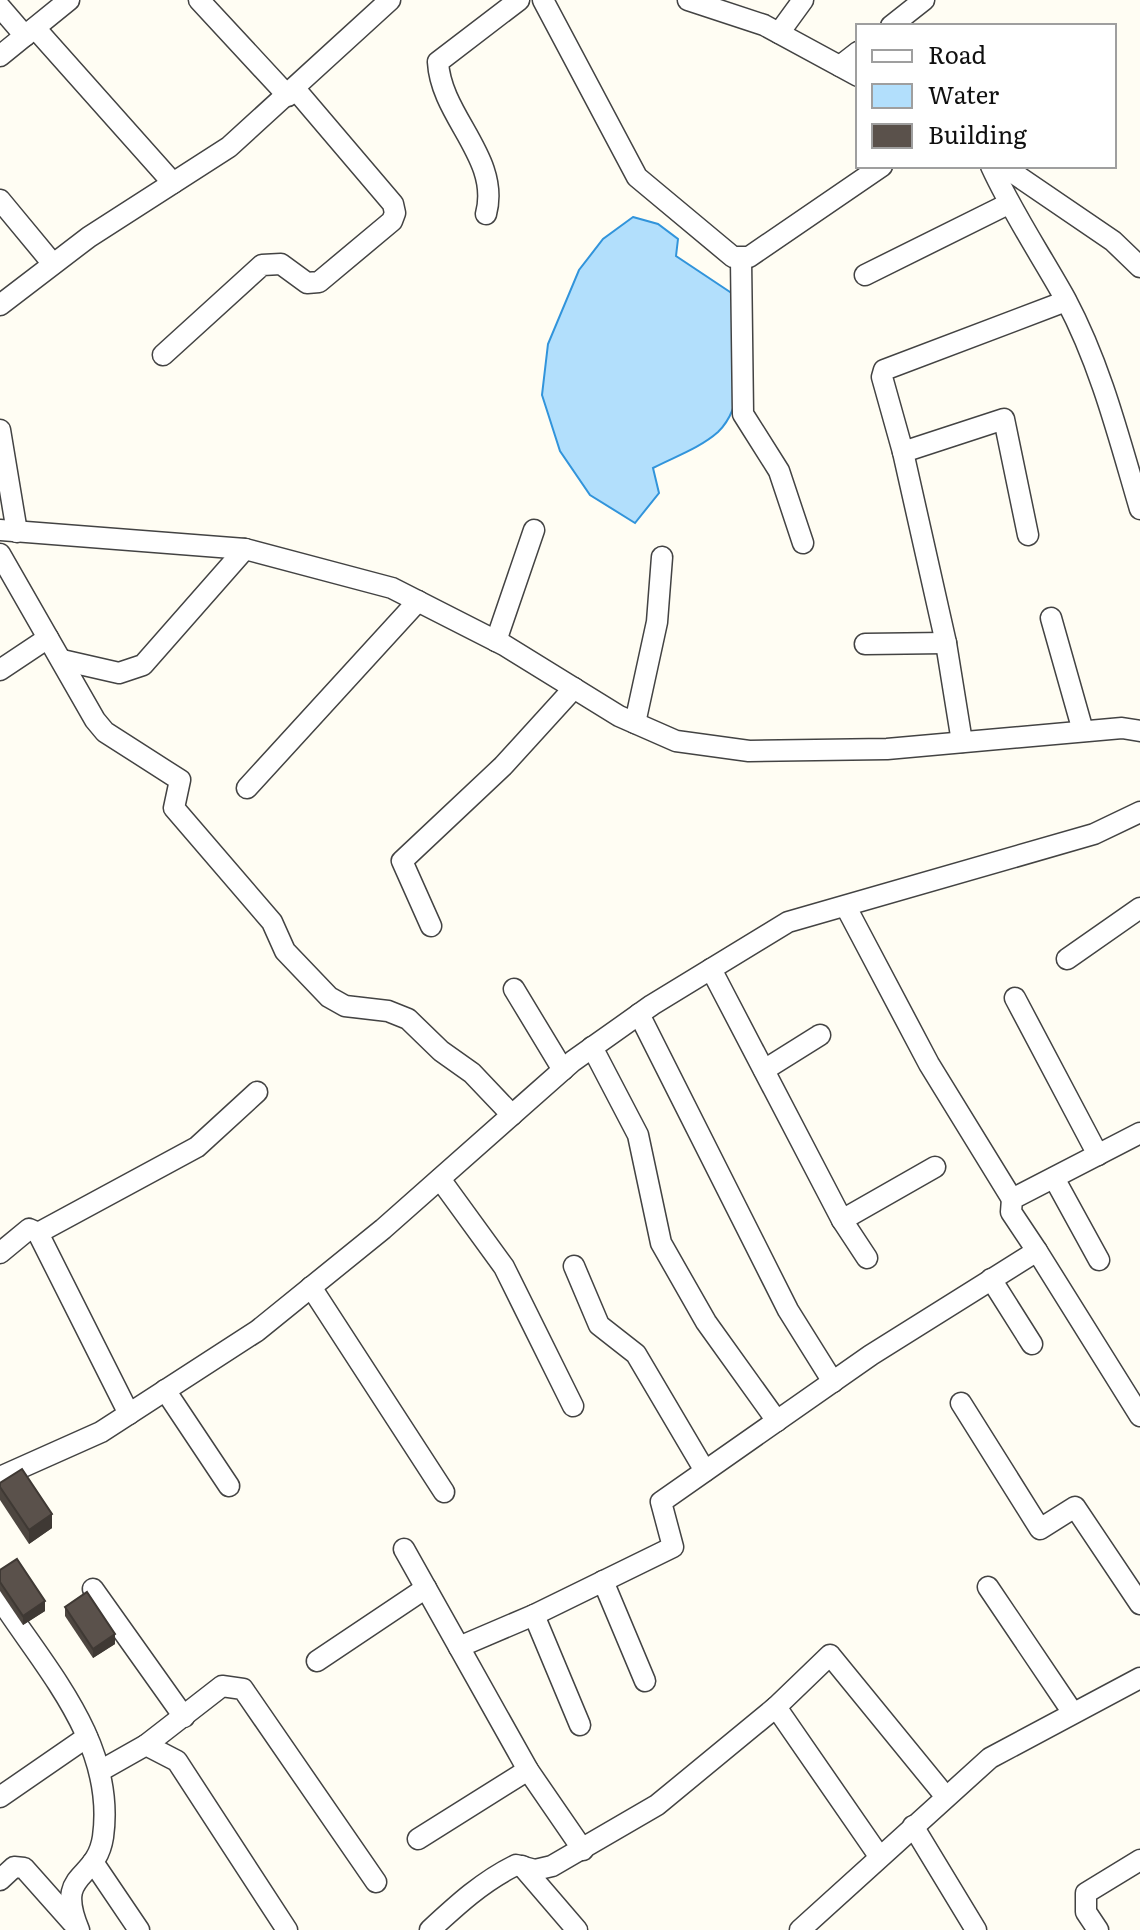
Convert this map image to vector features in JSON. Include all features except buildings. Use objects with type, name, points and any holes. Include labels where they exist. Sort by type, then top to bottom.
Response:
[{"type":"street","points":[[0,56],[69,0]]},
{"type":"street","points":[[163,355],[262,265],[281,264],[307,283],[319,282],[392,221],[395,213],[393,204],[292,93],[199,0]]},
{"type":"street","points":[[0,305],[53,264],[229,147],[292,93],[390,0]]},
{"type":"street","points":[[486,214],[491,195],[488,177],[442,87],[438,62],[519,0]]},
{"type":"street","points":[[543,0],[637,177],[733,257],[741,259],[879,168]]},
{"type":"street","points":[[688,0],[779,33],[849,71]]},
{"type":"street","points":[[779,33],[803,0]]},
{"type":"street","points":[[894,24],[924,0]]},
{"type":"street","points":[[0,7],[30,32],[173,183]]},
{"type":"street","points":[[992,168],[1008,204],[1066,301],[1107,395],[1140,509]]},
{"type":"street","points":[[1006,168],[1113,241],[1139,263]]},
{"type":"street","points":[[0,200],[53,264]]},
{"type":"street","points":[[865,275],[1008,204]]},
{"type":"street","points":[[741,259],[743,414],[779,471],[803,543]]},
{"type":"street","points":[[962,742],[946,643],[903,452],[882,377],[884,370],[1066,301]]},
{"type":"street","points":[[903,452],[1004,419],[1028,535]]},
{"type":"street","points":[[0,430],[8,531],[245,549],[392,588],[496,641],[635,723],[676,741],[749,751],[887,749],[1122,728],[1140,731]]},
{"type":"street","points":[[496,641],[534,530]]},
{"type":"street","points":[[62,660],[119,673],[143,665],[245,549]]},
{"type":"street","points":[[0,554],[105,732],[180,780],[174,808],[272,922],[285,951],[329,997],[345,1006],[388,1011],[408,1019],[441,1051],[472,1073],[512,1115]]},
{"type":"street","points":[[635,723],[657,622],[662,557]]},
{"type":"street","points":[[247,788],[418,601]]},
{"type":"street","points":[[1051,618],[1083,731]]},
{"type":"street","points":[[0,670],[48,638]]},
{"type":"street","points":[[865,644],[946,643]]},
{"type":"street","points":[[431,926],[402,861],[503,766],[574,688]]},
{"type":"street","points":[[0,1477],[101,1432],[257,1331],[592,1047],[639,1014],[788,922],[1094,834],[1140,812]]},
{"type":"street","points":[[846,907],[929,1064],[1012,1199],[1011,1212],[1140,1416]]},
{"type":"street","points":[[1067,959],[1140,908]]},
{"type":"street","points":[[711,969],[842,1220],[867,1258]]},
{"type":"street","points":[[514,989],[563,1070]]},
{"type":"street","points":[[1015,998],[1098,1155]]},
{"type":"street","points":[[639,1014],[788,1310],[833,1382]]},
{"type":"street","points":[[764,1070],[820,1035]]},
{"type":"street","points":[[592,1047],[638,1135],[661,1243],[706,1322],[777,1421]]},
{"type":"street","points":[[38,1233],[197,1147],[257,1092]]},
{"type":"street","points":[[1012,1199],[1140,1133]]},
{"type":"street","points":[[842,1220],[935,1167]]},
{"type":"street","points":[[1054,1178],[1099,1260]]},
{"type":"street","points":[[440,1179],[493,1248],[573,1406]]},
{"type":"street","points":[[0,1253],[29,1229],[38,1233],[129,1414]]},
{"type":"street","points":[[459,1647],[534,1615],[673,1547],[661,1502],[833,1382],[1037,1251]]},
{"type":"street","points":[[574,1266],[599,1325],[631,1348],[705,1471]]},
{"type":"street","points":[[991,1279],[1032,1344]]},
{"type":"street","points":[[311,1287],[444,1492]]},
{"type":"street","points":[[165,1390],[229,1486]]},
{"type":"street","points":[[961,1403],[1040,1529],[1075,1507],[1140,1604]]},
{"type":"street","points":[[404,1549],[528,1770],[583,1850]]},
{"type":"street","points":[[603,1581],[645,1681]]},
{"type":"street","points":[[988,1587],[1073,1713]]},
{"type":"street","points":[[317,1661],[426,1588]]},
{"type":"street","points":[[93,1589],[184,1717]]},
{"type":"street","points":[[0,1599],[65,1693],[100,1771],[103,1836],[93,1862],[70,1890],[69,1901],[78,1929]]},
{"type":"street","points":[[534,1615],[580,1725]]},
{"type":"street","points":[[443,1925],[472,1891],[516,1865],[535,1870],[552,1866],[657,1805],[776,1707],[830,1655],[946,1797]]},
{"type":"street","points":[[805,1928],[879,1856],[990,1758],[1140,1678]]},
{"type":"street","points":[[100,1771],[146,1745],[222,1686],[243,1689],[376,1882]]},
{"type":"street","points":[[776,1707],[879,1856]]},
{"type":"street","points":[[0,1797],[87,1737]]},
{"type":"street","points":[[146,1745],[177,1761],[287,1930]]},
{"type":"street","points":[[418,1839],[528,1770]]},
{"type":"street","points":[[913,1826],[976,1930]]},
{"type":"street","points":[[1098,1930],[1086,1912],[1086,1893],[1140,1860]]},
{"type":"street","points":[[93,1862],[139,1930]]},
{"type":"street","points":[[522,1866],[577,1930]]},
{"type":"street","points":[[0,1880],[14,1867],[24,1868],[78,1929]]},
{"type":"water","points":[[633,217],[658,224],[678,239],[676,256],[733,294],[739,347],[738,385],[729,418],[718,432],[703,443],[653,468],[659,493],[635,523],[590,495],[560,451],[542,395],[548,344],[579,270],[603,239]]}]
